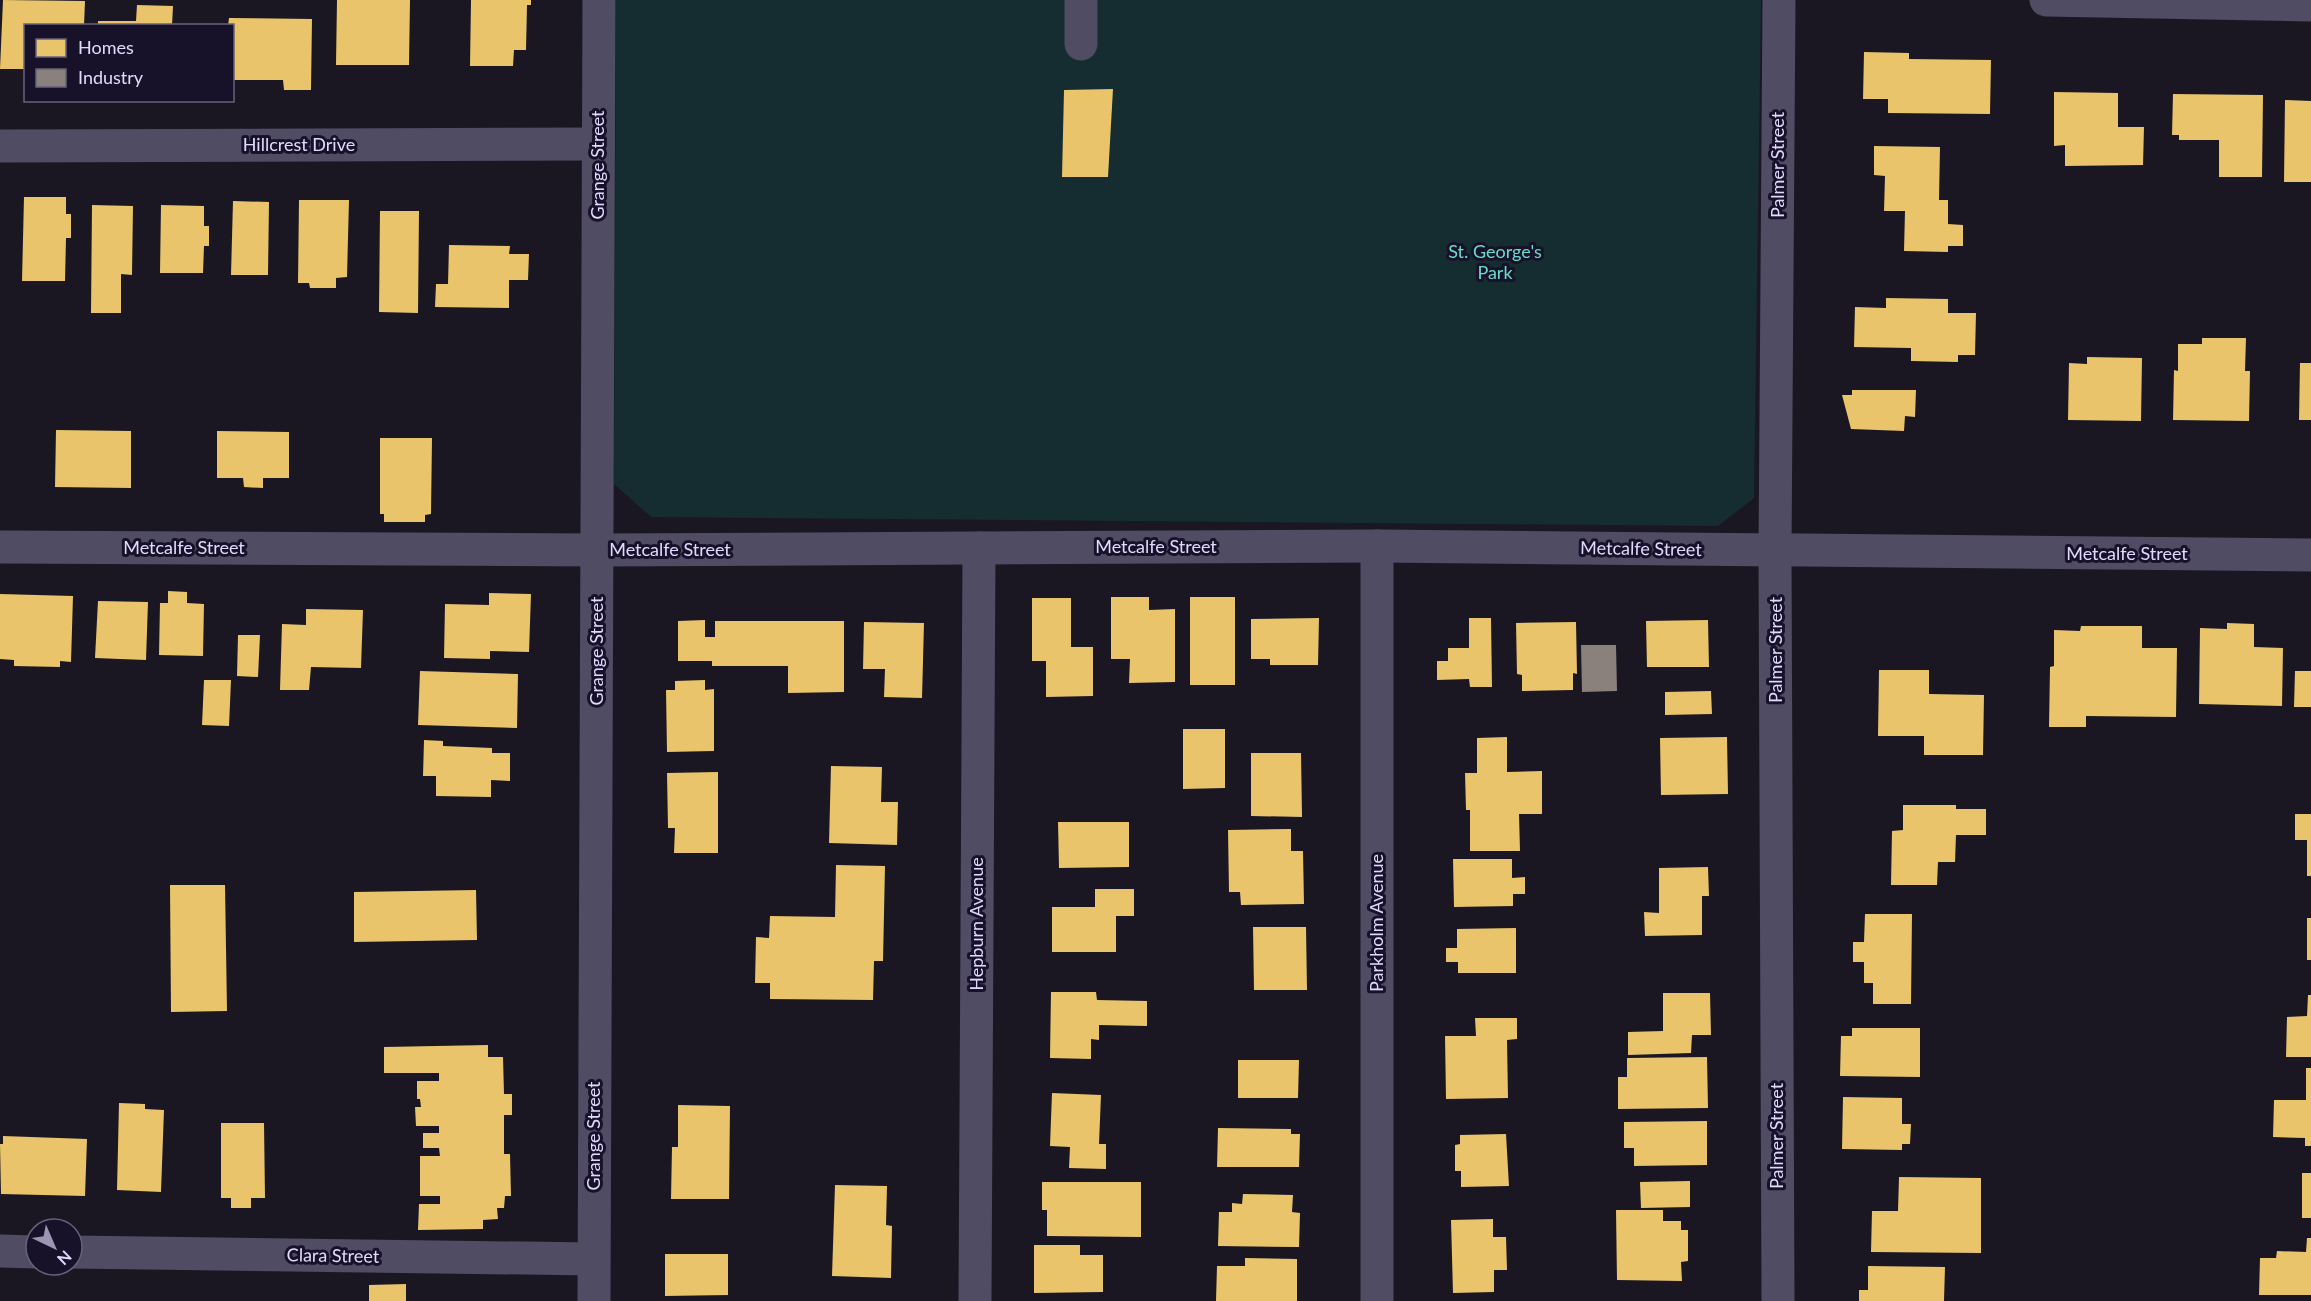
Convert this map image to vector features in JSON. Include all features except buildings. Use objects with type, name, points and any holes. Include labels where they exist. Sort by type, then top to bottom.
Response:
[{"type":"street","name":"Grange Street","points":[[594,1301],[599,0]]},
{"type":"street","points":[[1081,0],[1081,44]]},
{"type":"street","name":"Palmer Street","points":[[1778,1301],[1776,551],[1779,0]]},
{"type":"street","points":[[2046,0],[2311,5]]},
{"type":"street","name":"Hillcrest Drive","points":[[0,146],[598,144]]},
{"type":"street","name":"Metcalfe Street","points":[[0,547],[598,550],[1377,546],[2311,555]]},
{"type":"street","name":"Parkholm Avenue","points":[[1377,546],[1377,1301]]},
{"type":"street","name":"Hepburn Avenue","points":[[975,1301],[979,548]]},
{"type":"street","points":[[0,1251],[24,1252]]},
{"type":"street","name":"Clara Street","points":[[84,1252],[593,1259]]},
{"type":"green space","name":"St. George's Park","points":[[616,0],[1761,0],[1754,498],[1718,526],[651,517],[614,484]]}]
